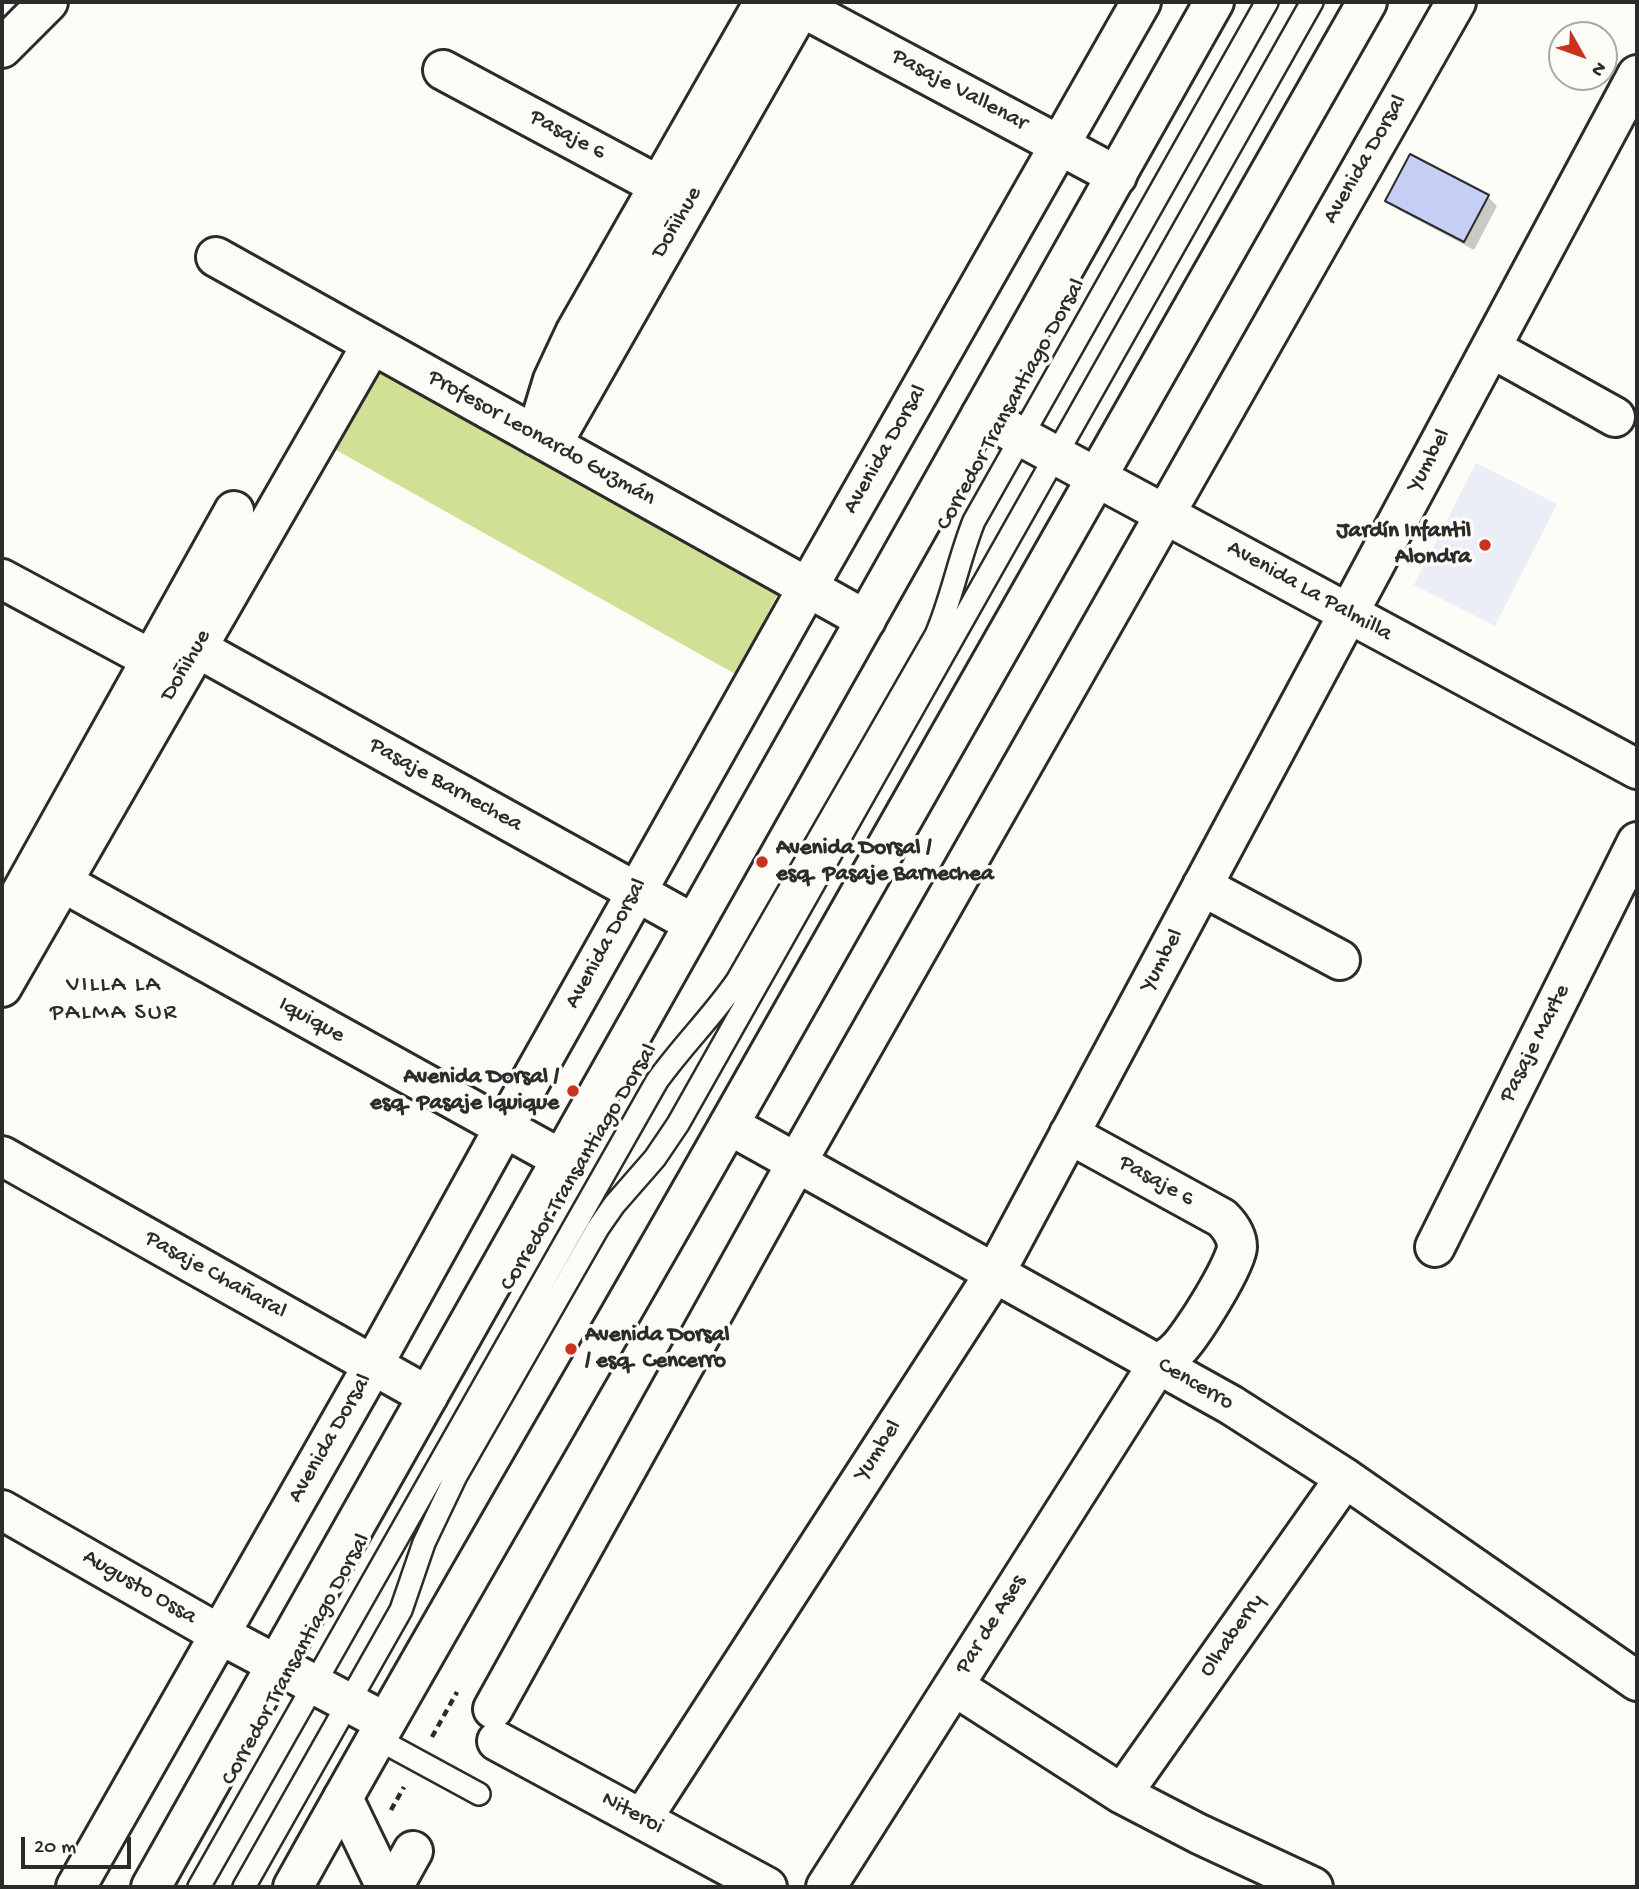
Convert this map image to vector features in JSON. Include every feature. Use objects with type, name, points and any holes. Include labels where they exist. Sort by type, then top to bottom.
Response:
[{"type":"street","points":[[2,48],[48,2]]},
{"type":"street","name":"Doñihue","points":[[544,440],[675,194],[764,2]]},
{"type":"street","name":"Avenida Dorsal","points":[[76,1887],[373,1365],[808,587],[1141,2]]},
{"type":"street","points":[[151,1887],[1214,2]]},
{"type":"street","points":[[293,1887],[380,1730],[729,1125],[1367,2]]},
{"type":"street","name":"Avenida Dorsal","points":[[495,1725],[797,1162],[1456,2]]},
{"type":"street","name":"Doñihue","points":[[675,194],[802,4]]},
{"type":"street","name":"Pasaje Vallenar","points":[[802,4],[1116,176]]},
{"type":"street","name":"Pasaje 6","points":[[443,70],[675,194]]},
{"type":"street","name":"Yumbel","points":[[642,1819],[995,1273],[1491,348],[1635,86]]},
{"type":"street","name":"Profesor Leonardo Guzmán","points":[[216,257],[866,620]]},
{"type":"street","name":"Doñihue","points":[[2,927],[33,890],[372,344]]},
{"type":"street","points":[[1491,348],[1615,417]]},
{"type":"street","name":"Avenida La Palmilla","points":[[981,415],[1637,769]]},
{"type":"street","name":"Doñihue","points":[[176,661],[234,511]]},
{"type":"street","name":"Pasaje Barnechea","points":[[2,579],[176,661],[694,923]]},
{"type":"street","name":"Pasaje Marte","points":[[1435,1247],[1637,842]]},
{"type":"street","points":[[1202,886],[1340,960]]},
{"type":"street","name":"Doñihue","points":[[2,987],[33,890]]},
{"type":"street","name":"Iquique","points":[[33,890],[561,1159]]},
{"type":"street","name":"Cencerro","points":[[729,1125],[1231,1405],[1345,1478],[1637,1682]]},
{"type":"street","name":"Pasaje 6","points":[[1069,1134],[1222,1218],[1235,1237]]},
{"type":"street","name":"Pasaje Chañaral","points":[[2,1156],[428,1396]]},
{"type":"street","name":"Par de Ases","points":[[827,1887],[1158,1364],[1176,1351],[1187,1338],[1232,1264],[1237,1246],[1235,1237]]},
{"type":"street","name":"Olhaberry","points":[[1122,1794],[1345,1478]]},
{"type":"street","name":"Augusto Ossa","points":[[2,1510],[277,1665]]},
{"type":"street","points":[[277,1665],[348,1703],[380,1730]]},
{"type":"street","points":[[954,1686],[1122,1794],[1313,1887]]},
{"type":"street","name":"Niteroi","points":[[495,1725],[642,1819],[767,1887]]},
{"type":"street","points":[[343,1798],[386,1887]]},
{"type":"street","points":[[393,1887],[413,1851]]},
{"type":"lane","name":"Corredor Transantiago Dorsal","points":[[199,1887],[656,1082],[737,981],[936,635],[974,521],[1267,2]]},
{"type":"lane","name":"Corredor Transantiago Dorsal","points":[[244,1887],[401,1610],[424,1543],[456,1476],[598,1228],[614,1205],[655,1158],[678,1124],[1312,2]]},
{"type":"lane","points":[[380,1730],[479,1794]]},
{"type":"shaded area","name":"Jardín Infantil Alondra","points":[[1476,463],[1557,504],[1495,626],[1414,585]]},
{"type":"green space","points":[[372,368],[778,593],[737,675],[329,446]]},
{"type":"building","points":[[1410,154],[1489,195],[1464,242],[1385,201]]},
{"type":"place","name":"Jardín Infantil Alondra","points":[[1485,545]]},
{"type":"place","name":"Avenida Dorsal / esq. Pasaje Barnechea","points":[[762,862]]},
{"type":"place","name":"Avenida Dorsal / esq. Pasaje Iquique","points":[[573,1091]]},
{"type":"place","name":"Avenida Dorsal / esq. Cencerro","points":[[571,1349]]},
{"type":"district","name":"VILLA LA PALMA SUR","points":[[114,1000]]}]
